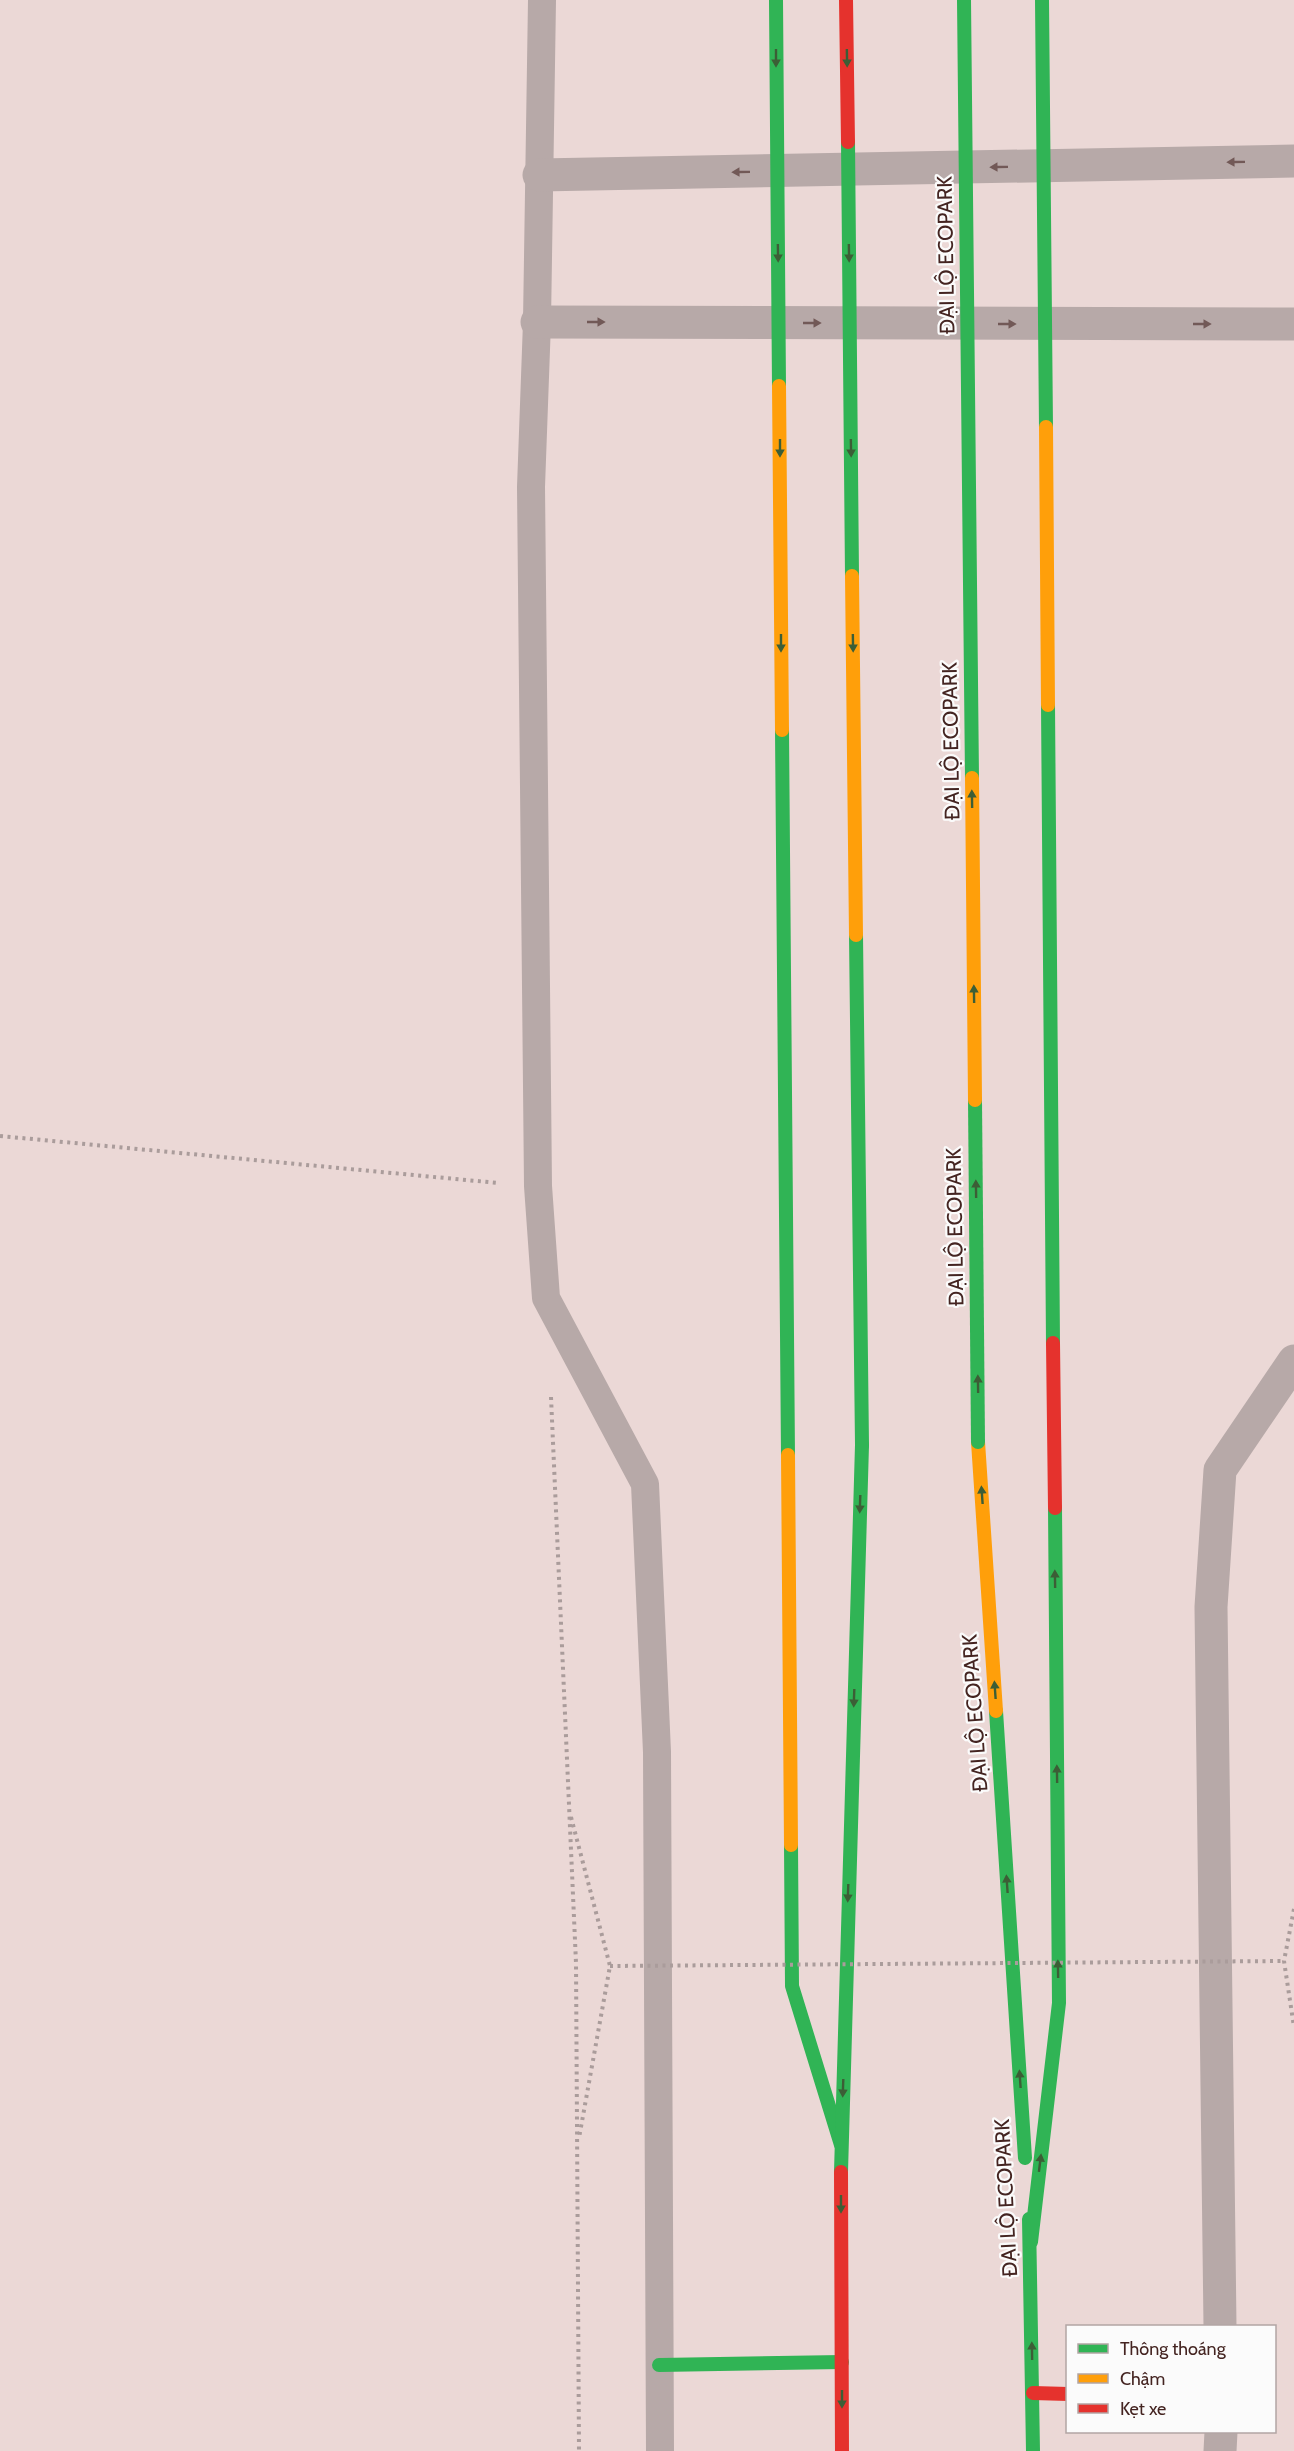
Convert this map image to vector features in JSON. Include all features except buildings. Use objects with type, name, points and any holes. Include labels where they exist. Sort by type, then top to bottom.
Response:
[{"type":"highway","points":[[776,0],[792,1986],[841,2145]]},
{"type":"highway","points":[[842,2451],[841,2145],[862,1445],[846,0]]},
{"type":"highway","name":"ĐẠI LỘ ECOPARK","points":[[964,0],[978,1442],[1031,2242],[1033,2451]]},
{"type":"highway","points":[[1031,2242],[1059,2003],[1042,0]]},
{"type":"highway","points":[[659,2365],[842,2362]]},
{"type":"highway","points":[[1033,2393],[1066,2394]]},
{"type":"street","points":[[539,175],[1294,161]]},
{"type":"street","points":[[537,322],[1294,324]]},
{"type":"street","points":[[1221,2325],[1211,1607],[1219,1482],[1220,1470],[1294,1361]]},
{"type":"street","points":[[1220,2451],[1221,2433]]},
{"type":"lane","points":[[542,0],[537,322],[531,487],[538,1186],[546,1298],[645,1484],[657,1752],[660,2451]]},
{"type":"path","points":[[0,1136],[538,1186]]},
{"type":"path","points":[[551,1393],[576,1963],[579,2451]]},
{"type":"path","points":[[569,1809],[610,1966],[577,2147]]},
{"type":"path","points":[[1294,1909],[1284,1961],[1294,2027]]},
{"type":"path","points":[[610,1966],[1284,1961]]},
{"type":"traffic: fast","points":[[776,0],[779,386]]},
{"type":"traffic: fast","points":[[964,0],[972,778]]},
{"type":"traffic: fast","points":[[1042,0],[1046,427]]},
{"type":"traffic: fast","points":[[848,142],[852,576]]},
{"type":"traffic: fast","points":[[1048,705],[1053,1343]]},
{"type":"traffic: fast","points":[[782,730],[788,1455]]},
{"type":"traffic: fast","points":[[856,935],[862,1445]]},
{"type":"traffic: fast","points":[[975,1100],[978,1442]]},
{"type":"traffic: fast","points":[[841,2172],[862,1445]]},
{"type":"traffic: fast","points":[[1031,2242],[1059,2003],[1055,1508]]},
{"type":"traffic: fast","points":[[996,1711],[1025,2158]]},
{"type":"traffic: fast","points":[[791,1845],[792,1986],[841,2145]]},
{"type":"traffic: fast","points":[[1029,2219],[1033,2451]]},
{"type":"traffic: fast","points":[[659,2365],[842,2362]]},
{"type":"traffic: slow","points":[[779,386],[782,730]]},
{"type":"traffic: slow","points":[[1046,427],[1048,705]]},
{"type":"traffic: slow","points":[[852,576],[856,935]]},
{"type":"traffic: slow","points":[[972,778],[975,1100]]},
{"type":"traffic: slow","points":[[978,1442],[996,1711]]},
{"type":"traffic: slow","points":[[788,1455],[791,1845]]},
{"type":"traffic: jam","points":[[846,0],[848,142]]},
{"type":"traffic: jam","points":[[1053,1343],[1055,1508]]},
{"type":"traffic: jam","points":[[841,2172],[842,2451]]},
{"type":"traffic: jam","points":[[1033,2393],[1066,2394]]}]
